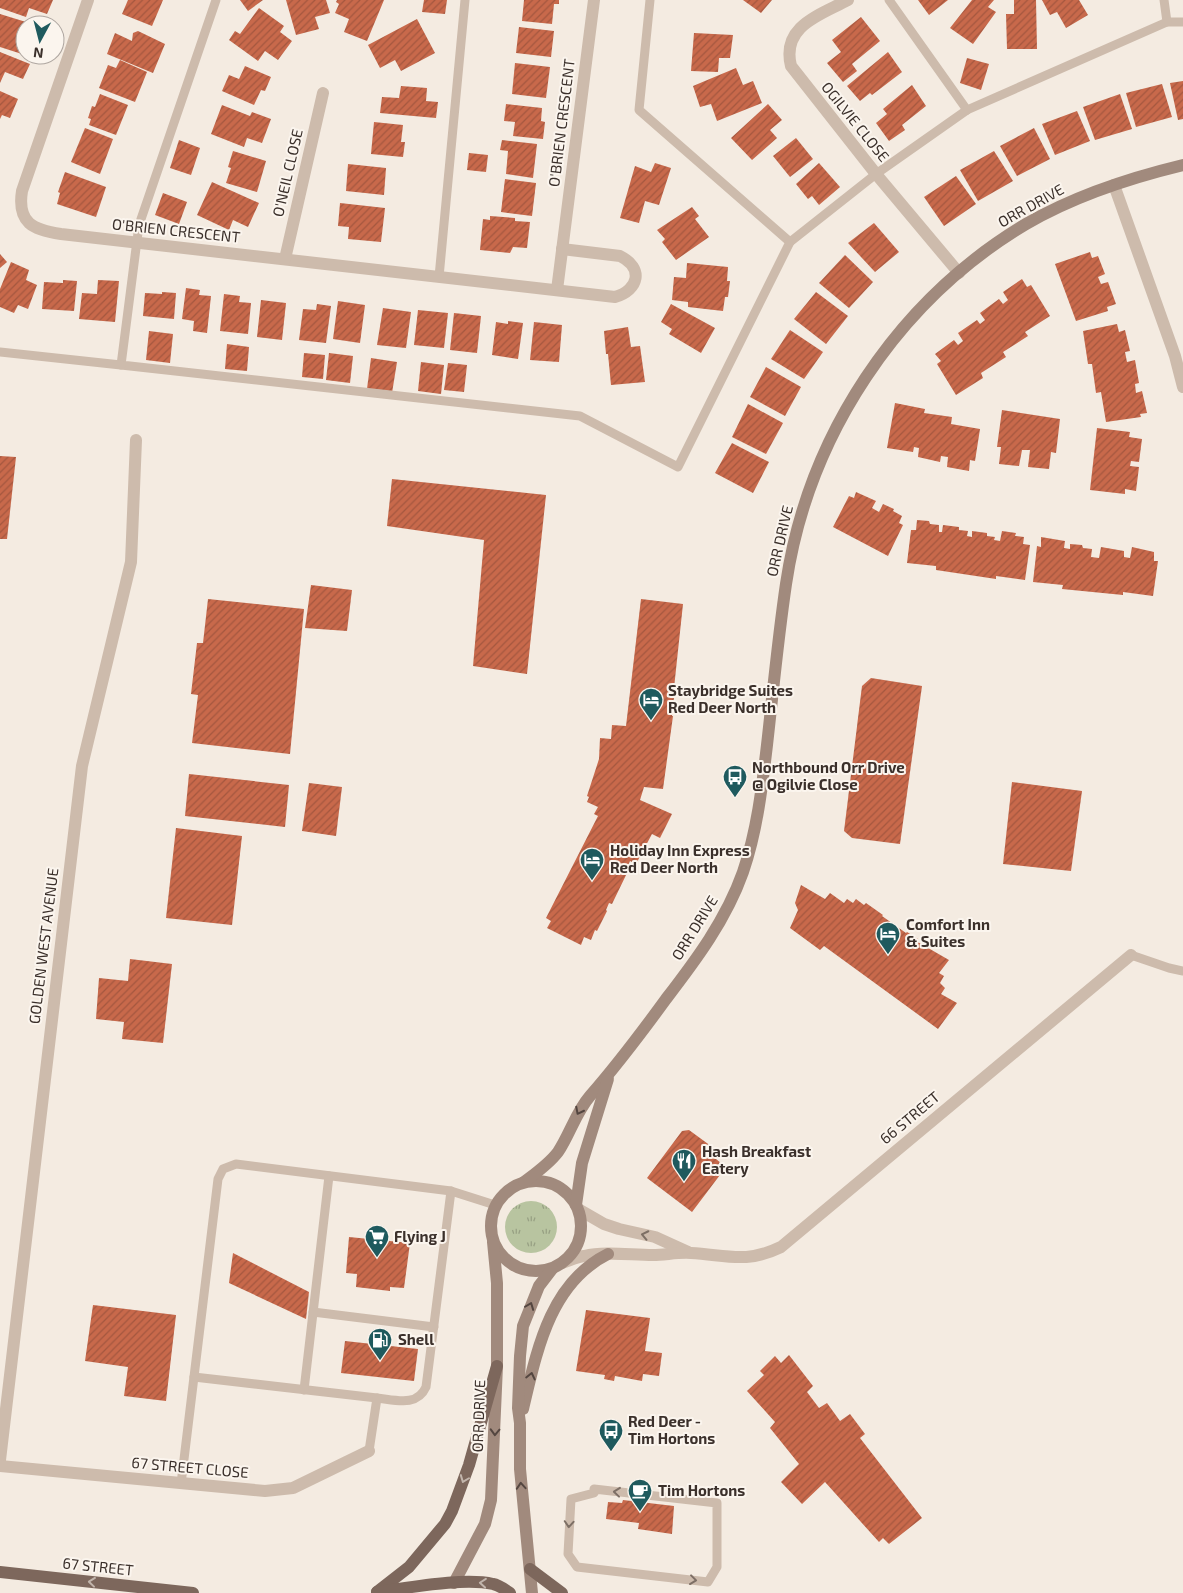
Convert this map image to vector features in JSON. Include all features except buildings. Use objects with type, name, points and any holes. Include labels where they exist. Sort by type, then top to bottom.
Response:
[{"type":"main road","points":[[375,1592],[409,1567],[445,1524],[469,1465],[497,1366]]},
{"type":"main road","points":[[530,1569],[562,1593]]},
{"type":"main road","name":"67 STREET","points":[[0,1572],[193,1593]]},
{"type":"main road","points":[[375,1592],[476,1582],[500,1586],[510,1593]]},
{"type":"main road","points":[[445,1593],[454,1583]]},
{"type":"street","name":"O'BRIEN CRESCENT","points":[[88,0],[25,180],[20,203],[22,215],[37,228],[47,232],[136,243],[615,297],[627,293],[635,280],[636,273],[633,266],[628,260],[620,256],[562,249]]},
{"type":"street","name":"O'BRIEN CRESCENT","points":[[557,290],[594,0]]},
{"type":"street","name":"OGILVIE CLOSE","points":[[848,0],[810,20],[799,29],[791,39],[789,59],[794,71],[958,273]]},
{"type":"street","name":"O'NEIL CLOSE","points":[[285,260],[323,93]]},
{"type":"street","name":"ORR DRIVE","points":[[524,1182],[548,1163],[558,1152],[584,1102],[609,1073],[707,945],[742,876],[760,803],[790,565],[805,501],[819,462],[847,408],[883,351],[913,316],[958,273],[1028,223],[1083,196],[1183,165]]},
{"type":"street","points":[[1114,185],[1175,356],[1183,387]]},
{"type":"street","name":"GOLDEN WEST AVENUE","points":[[0,1460],[82,766],[131,562],[136,440]]},
{"type":"street","name":"66 STREET","points":[[557,1266],[582,1256],[608,1254],[653,1255],[691,1253],[750,1258],[767,1254],[781,1247],[1131,955]]},
{"type":"street","name":"ORR DRIVE","points":[[577,1207],[582,1163],[609,1073]]},
{"type":"street","points":[[532,1593],[524,1528],[520,1469],[520,1423],[518,1408],[523,1326],[539,1286],[557,1266],[573,1253],[580,1239],[581,1224],[577,1207],[567,1192],[554,1184],[539,1180],[524,1182],[512,1187],[502,1195],[495,1205],[490,1229],[493,1242],[500,1254],[510,1264],[523,1270],[537,1272],[557,1266]]},
{"type":"street","name":"66 STREET","points":[[577,1207],[604,1224],[655,1237],[691,1253]]},
{"type":"street","name":"ORR DRIVE","points":[[454,1583],[485,1524],[493,1482],[497,1366],[497,1292],[493,1242]]},
{"type":"street","points":[[520,1423],[538,1346],[548,1322],[570,1284],[593,1262],[608,1254]]},
{"type":"street","name":"67 STREET CLOSE","points":[[0,1466],[264,1491],[293,1488],[369,1451]]},
{"type":"lane","points":[[121,365],[139,225],[216,0]]},
{"type":"lane","points":[[438,277],[465,0]]},
{"type":"lane","points":[[650,0],[639,110],[790,242]]},
{"type":"lane","points":[[890,0],[967,110]]},
{"type":"lane","points":[[1164,0],[1167,22]]},
{"type":"lane","points":[[0,352],[580,416],[678,467],[790,242],[876,174],[967,110],[1167,22],[1183,22]]},
{"type":"lane","points":[[1131,955],[1183,971]]},
{"type":"lane","points":[[181,1484],[218,1179],[223,1169],[236,1164],[451,1191],[495,1205]]},
{"type":"lane","points":[[304,1390],[329,1176]]},
{"type":"lane","points":[[194,1376],[404,1401],[416,1399],[423,1394],[426,1386],[451,1191]]},
{"type":"lane","points":[[313,1312],[434,1327]]},
{"type":"lane","points":[[369,1451],[377,1398]]},
{"type":"lane","points":[[594,1491],[717,1503],[716,1566],[708,1582],[578,1567],[568,1554],[571,1499],[594,1491]]},
{"type":"green space","points":[[526,1201],[536,1201],[546,1205],[553,1212],[557,1227],[553,1242],[546,1249],[536,1253],[526,1253],[516,1249],[509,1242],[505,1232],[505,1222],[509,1212],[516,1205]]},
{"type":"place","name":"Staybridge Suites Red Deer North","points":[[651,721]]},
{"type":"place","name":"Northbound Orr Drive @ Ogilvie Close","points":[[735,798]]},
{"type":"place","name":"Holiday Inn Express Red Deer North","points":[[592,881]]},
{"type":"place","name":"Comfort Inn & Suites","points":[[888,955]]},
{"type":"place","name":"Hash Breakfast Eatery","points":[[684,1182]]},
{"type":"place","name":"Flying J","points":[[377,1258]]},
{"type":"place","name":"Shell","points":[[380,1361]]},
{"type":"place","name":"Red Deer - Tim Hortons","points":[[611,1452]]},
{"type":"place","name":"Tim Hortons","points":[[640,1512]]}]
